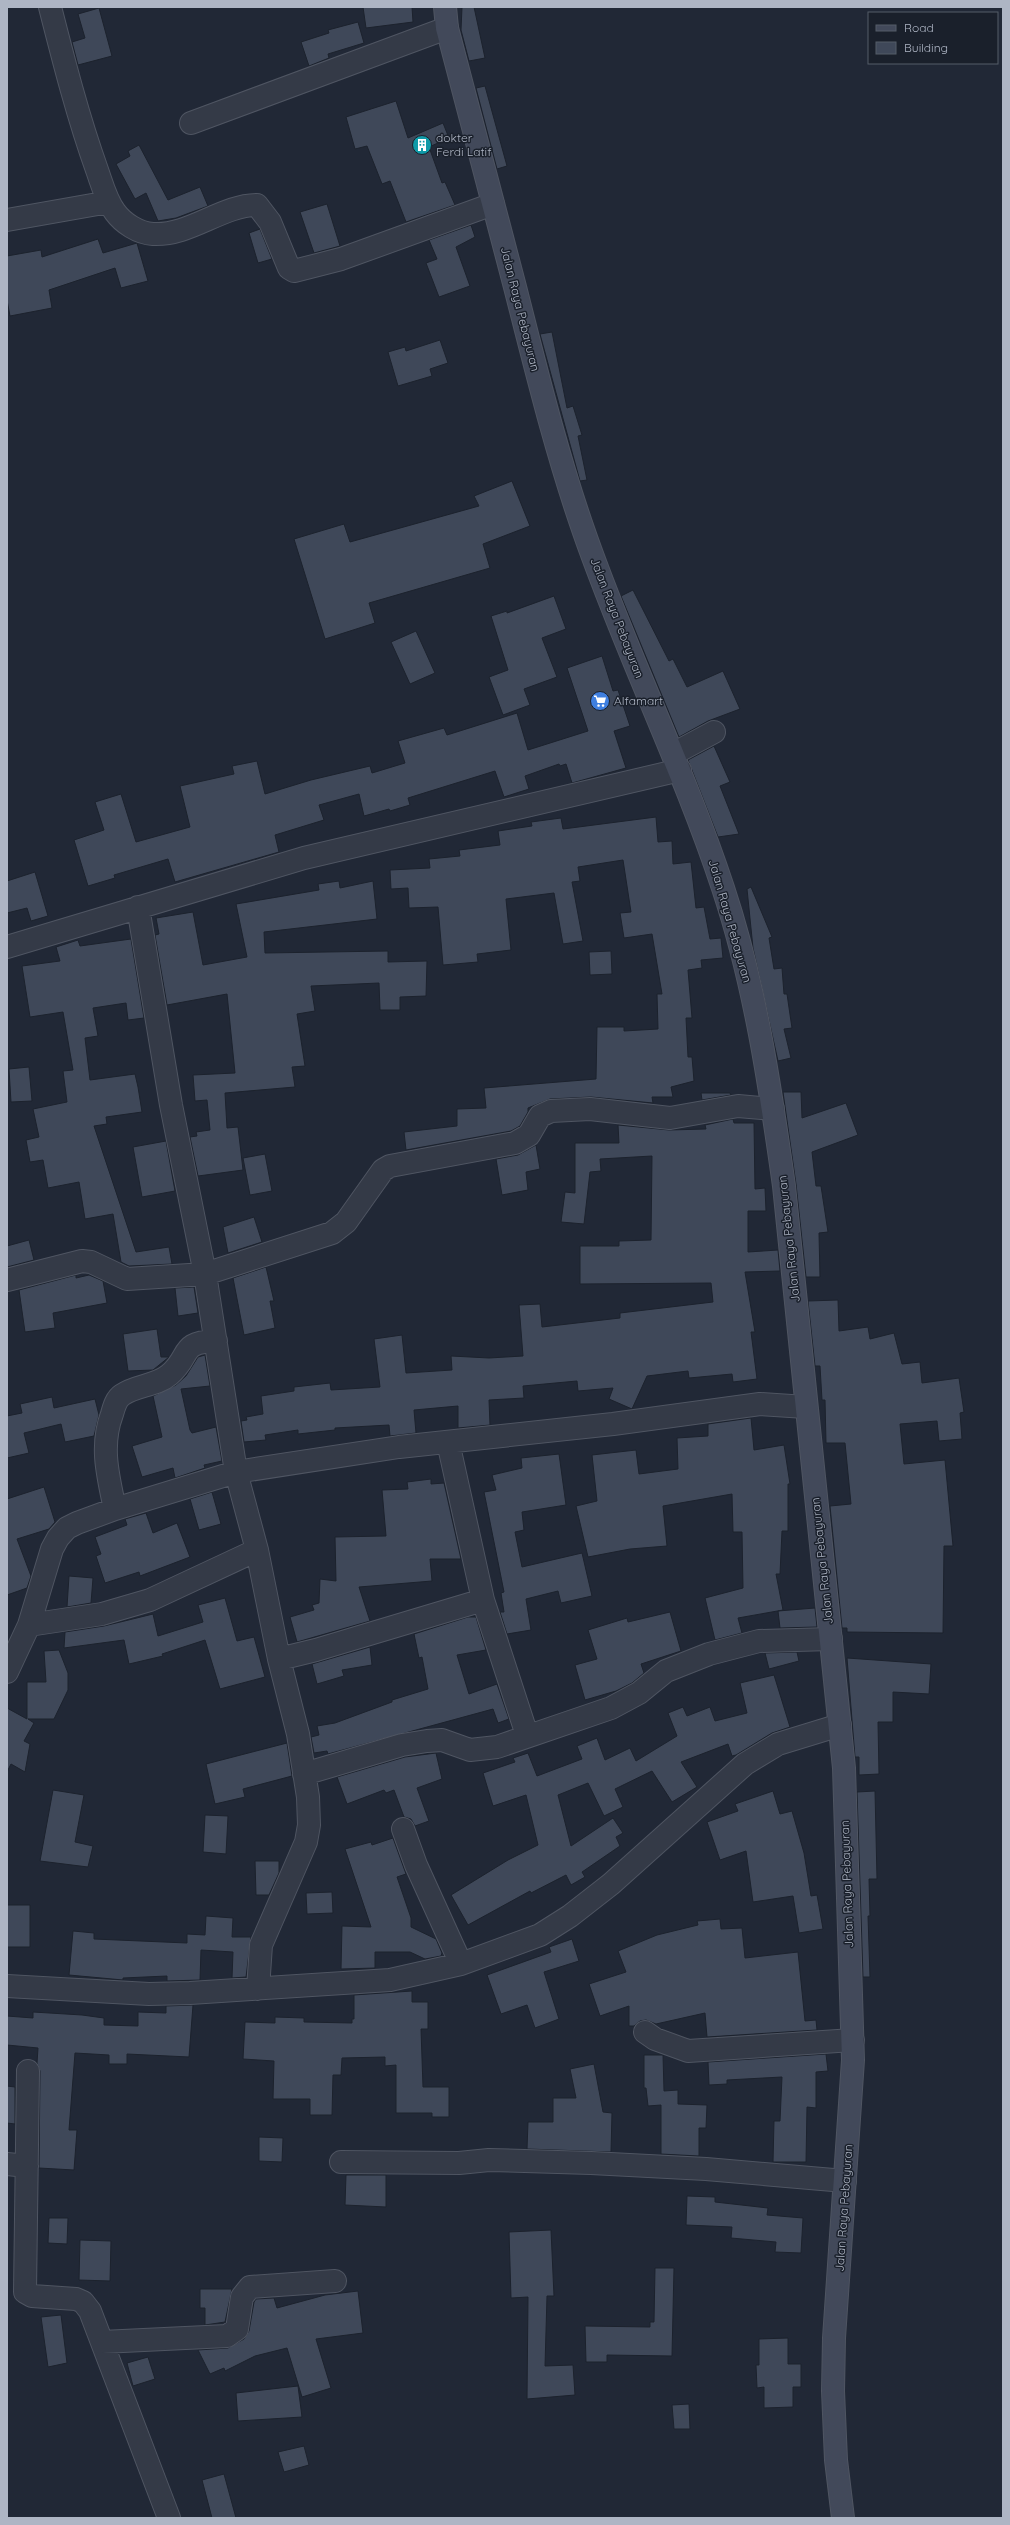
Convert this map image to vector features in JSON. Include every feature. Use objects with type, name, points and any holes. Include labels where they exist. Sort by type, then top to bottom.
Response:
[{"type":"main road","name":"Jalan Raya Pebayuran","points":[[446,18],[545,405],[584,532],[631,655],[677,762],[724,890],[741,951],[773,1109],[784,1186],[840,1725],[853,2040],[852,2095],[834,2338],[833,2391],[836,2460],[843,2518]]},
{"type":"street","points":[[50,7],[89,147],[109,202],[115,212],[128,226],[151,234],[172,234],[242,207],[257,205],[270,222],[289,268],[294,271],[341,259],[493,204]]},
{"type":"street","points":[[192,123],[446,18]]},
{"type":"street","points":[[7,220],[109,202]]},
{"type":"street","points":[[7,947],[304,858],[677,762],[714,732]]},
{"type":"street","points":[[138,907],[171,1105],[205,1274],[236,1472],[257,1550],[279,1659],[298,1734],[304,1774],[309,1825],[306,1842],[261,1945],[258,1989]]},
{"type":"street","points":[[7,1280],[82,1261],[97,1265],[127,1279],[205,1274],[332,1233],[346,1222],[379,1175],[390,1166],[515,1143],[529,1135],[540,1116],[551,1111],[590,1109],[670,1118],[738,1106],[773,1109]]},
{"type":"street","points":[[115,1509],[104,1446],[106,1432],[115,1404],[121,1396],[131,1390],[162,1381],[170,1375],[191,1345],[201,1341],[216,1341]]},
{"type":"street","points":[[7,1672],[29,1625],[58,1538],[67,1528],[115,1509],[236,1472],[448,1442],[613,1424],[760,1404],[806,1407]]},
{"type":"street","points":[[448,1442],[483,1600],[527,1735]]},
{"type":"street","points":[[29,1625],[102,1614],[150,1600],[257,1550]]},
{"type":"street","points":[[279,1659],[316,1650],[483,1600]]},
{"type":"street","points":[[304,1774],[415,1743],[442,1740],[464,1748],[476,1750],[497,1747],[527,1735],[562,1726],[611,1708],[639,1693],[666,1671],[709,1654],[759,1641],[831,1639]]},
{"type":"street","points":[[7,1986],[149,1994],[258,1989],[390,1980],[461,1964],[540,1935],[558,1924],[611,1884],[745,1764],[778,1744],[840,1725]]},
{"type":"street","points":[[403,1829],[416,1865],[461,1964]]},
{"type":"street","points":[[645,2032],[655,2039],[688,2051],[853,2040]]},
{"type":"street","points":[[28,2071],[17,2165],[25,2292],[28,2296],[66,2297],[83,2302],[90,2312],[169,2518]]},
{"type":"street","points":[[340,2162],[459,2163],[489,2160],[591,2163],[706,2169],[845,2180]]},
{"type":"street","points":[[102,2342],[227,2336],[237,2329],[242,2297],[250,2287],[335,2281]]},
{"type":"building","points":[[363,7],[412,7],[413,22],[366,28]]},
{"type":"building","points":[[462,7],[474,7],[485,58],[469,61],[461,30]]},
{"type":"building","points":[[99,8],[112,56],[78,65],[72,42],[85,38],[78,14]]},
{"type":"building","points":[[358,22],[364,43],[328,54],[329,58],[309,66],[301,42],[329,33],[328,30]]},
{"type":"building","points":[[485,86],[507,166],[497,169],[476,88]]},
{"type":"building","points":[[396,101],[408,138],[443,123],[449,138],[429,147],[442,183],[445,182],[455,205],[406,222],[390,181],[382,184],[367,146],[355,149],[346,117]]},
{"type":"building","points":[[139,145],[168,200],[200,187],[208,206],[176,218],[158,221],[146,193],[135,199],[116,164],[130,156],[128,151]]},
{"type":"building","points":[[327,204],[340,246],[314,253],[300,212]]},
{"type":"building","points":[[471,225],[475,237],[456,247],[470,286],[439,297],[426,263],[437,259],[429,240]]},
{"type":"building","points":[[260,229],[272,259],[258,263],[249,233]]},
{"type":"building","points":[[98,239],[103,253],[137,243],[148,281],[121,288],[115,268],[49,290],[52,308],[10,316],[7,300],[7,256],[41,250],[42,257]]},
{"type":"building","points":[[552,332],[567,408],[573,406],[582,435],[578,436],[587,480],[580,481],[540,334]]},
{"type":"building","points":[[440,340],[448,363],[430,369],[432,376],[398,386],[388,352],[405,347],[406,351]]},
{"type":"building","points":[[512,481],[530,526],[483,544],[490,568],[369,603],[375,623],[325,639],[294,539],[344,524],[350,542],[479,506],[474,496]]},
{"type":"building","points":[[633,590],[669,661],[673,659],[687,687],[723,671],[740,709],[708,721],[679,737],[621,596]]},
{"type":"building","points":[[554,596],[566,629],[542,638],[557,677],[524,689],[530,705],[503,715],[489,677],[508,670],[491,616],[507,611],[507,613]]},
{"type":"building","points":[[416,631],[435,673],[410,684],[391,642]]},
{"type":"building","points":[[602,656],[613,691],[618,690],[630,726],[614,731],[626,768],[572,783],[566,764],[560,766],[559,764],[525,776],[529,789],[504,797],[495,771],[408,798],[410,805],[364,816],[359,794],[319,805],[324,820],[275,835],[279,852],[175,882],[168,859],[114,875],[115,878],[88,886],[74,840],[104,830],[95,802],[121,794],[136,842],[190,827],[180,786],[234,774],[232,766],[257,761],[265,794],[311,780],[370,766],[372,773],[405,763],[398,741],[444,728],[447,735],[517,713],[528,750],[588,731],[567,668]]},
{"type":"building","points":[[714,746],[730,782],[720,786],[739,834],[718,837],[688,760]]},
{"type":"building","points":[[656,817],[658,842],[672,841],[673,864],[691,862],[696,908],[704,907],[710,939],[721,938],[723,958],[701,960],[702,968],[688,970],[692,1018],[686,1018],[688,1057],[692,1057],[694,1081],[671,1087],[673,1097],[652,1097],[653,1103],[591,1097],[550,1099],[528,1108],[528,1112],[520,1126],[511,1131],[406,1150],[404,1132],[457,1126],[457,1109],[486,1108],[484,1088],[596,1079],[597,1027],[624,1027],[624,1031],[658,1029],[657,994],[662,994],[652,934],[624,938],[620,913],[631,912],[623,860],[578,867],[580,881],[572,882],[583,941],[563,944],[554,893],[506,899],[511,950],[477,954],[478,962],[443,965],[438,907],[409,908],[408,888],[391,889],[390,870],[430,868],[429,859],[460,856],[459,850],[500,845],[498,831],[532,826],[531,822],[561,818],[563,829]]},
{"type":"building","points":[[35,872],[48,916],[31,921],[27,908],[7,913],[7,881]]},
{"type":"building","points":[[339,881],[340,888],[373,881],[377,919],[264,932],[265,953],[388,951],[388,962],[427,961],[426,996],[400,997],[400,1010],[380,1010],[379,983],[311,986],[315,1011],[297,1014],[305,1066],[292,1067],[295,1087],[225,1093],[227,1128],[238,1127],[243,1170],[198,1176],[190,1137],[197,1136],[196,1132],[210,1130],[207,1100],[195,1101],[193,1075],[235,1073],[227,994],[167,1005],[155,935],[159,934],[156,918],[193,912],[203,965],[247,957],[236,904],[319,890],[318,884]]},
{"type":"building","points":[[751,887],[772,937],[769,938],[774,969],[782,968],[784,994],[787,994],[792,1028],[784,1029],[791,1058],[778,1061],[753,948],[747,889]]},
{"type":"building","points":[[131,939],[144,1018],[128,1020],[126,1003],[93,1008],[98,1036],[85,1038],[90,1080],[135,1074],[142,1112],[106,1117],[107,1124],[94,1126],[136,1252],[169,1247],[172,1264],[129,1266],[121,1262],[113,1214],[85,1219],[79,1182],[48,1188],[43,1160],[30,1162],[26,1140],[39,1137],[33,1109],[67,1102],[63,1071],[73,1070],[63,1012],[30,1017],[22,966],[60,961],[56,947],[78,940],[80,946]]},
{"type":"building","points":[[611,951],[612,974],[590,975],[589,952]]},
{"type":"building","points":[[29,1067],[32,1101],[11,1102],[9,1069]]},
{"type":"building","points":[[783,1092],[801,1092],[802,1118],[846,1103],[858,1135],[812,1152],[816,1186],[821,1186],[828,1232],[819,1233],[820,1277],[806,1277],[796,1184]]},
{"type":"building","points":[[701,1093],[730,1093],[731,1095],[702,1100]]},
{"type":"building","points":[[733,1119],[734,1123],[754,1123],[755,1189],[765,1188],[766,1211],[748,1211],[748,1252],[778,1250],[780,1271],[745,1272],[755,1332],[751,1332],[757,1379],[733,1382],[732,1374],[689,1378],[688,1371],[647,1376],[632,1409],[609,1399],[613,1388],[578,1391],[577,1381],[523,1386],[524,1398],[489,1400],[490,1425],[458,1428],[458,1406],[414,1410],[416,1433],[390,1436],[389,1425],[335,1428],[335,1430],[298,1434],[298,1430],[265,1435],[266,1440],[244,1442],[241,1421],[247,1420],[246,1417],[263,1414],[261,1396],[294,1391],[294,1387],[330,1383],[331,1390],[380,1387],[374,1339],[402,1335],[406,1373],[452,1370],[451,1356],[489,1358],[523,1356],[519,1305],[540,1304],[542,1327],[620,1318],[620,1313],[713,1302],[711,1283],[580,1284],[580,1246],[619,1246],[619,1241],[651,1240],[652,1156],[600,1159],[601,1171],[590,1172],[584,1224],[561,1222],[565,1192],[575,1193],[575,1143],[619,1143],[618,1125],[669,1130],[706,1129],[705,1125]]},
{"type":"building","points":[[166,1141],[175,1191],[142,1197],[133,1147]]},
{"type":"building","points":[[536,1145],[540,1169],[526,1172],[528,1190],[502,1195],[496,1159],[518,1155]]},
{"type":"building","points":[[265,1154],[272,1191],[250,1195],[243,1158]]},
{"type":"building","points":[[254,1217],[262,1242],[228,1253],[223,1227]]},
{"type":"building","points":[[29,1240],[34,1260],[7,1267],[7,1246]]},
{"type":"building","points":[[266,1267],[274,1301],[270,1301],[275,1328],[244,1335],[233,1278]]},
{"type":"building","points":[[76,1275],[76,1278],[89,1275],[103,1281],[107,1303],[53,1313],[55,1328],[25,1332],[19,1290]]},
{"type":"building","points":[[194,1287],[198,1313],[178,1316],[175,1288]]},
{"type":"building","points":[[838,1300],[839,1331],[868,1327],[870,1339],[894,1333],[902,1364],[920,1362],[922,1383],[959,1378],[964,1412],[960,1413],[962,1439],[939,1441],[937,1421],[900,1424],[904,1464],[945,1460],[953,1546],[944,1546],[943,1633],[847,1632],[847,1628],[842,1628],[830,1506],[851,1504],[845,1443],[826,1443],[825,1400],[822,1400],[820,1366],[815,1366],[808,1301]]},
{"type":"building","points":[[157,1329],[161,1357],[169,1357],[153,1370],[128,1371],[123,1334]]},
{"type":"building","points":[[205,1355],[210,1386],[181,1389],[190,1430],[192,1433],[216,1427],[222,1461],[204,1465],[205,1468],[175,1478],[173,1468],[142,1477],[132,1446],[162,1437],[153,1396],[176,1385],[186,1376],[198,1357]]},
{"type":"building","points":[[52,1397],[54,1408],[95,1399],[99,1415],[94,1436],[65,1442],[61,1424],[24,1433],[29,1453],[7,1458],[7,1416],[22,1413],[20,1404]]},
{"type":"building","points":[[751,1418],[754,1450],[784,1445],[790,1484],[788,1484],[788,1531],[782,1531],[780,1574],[776,1574],[783,1610],[738,1618],[742,1633],[715,1640],[705,1598],[743,1588],[742,1532],[733,1532],[732,1494],[663,1506],[667,1546],[630,1549],[588,1557],[576,1506],[597,1501],[592,1455],[636,1450],[639,1474],[678,1469],[677,1438],[708,1436],[708,1424]]},
{"type":"building","points":[[559,1454],[566,1505],[522,1512],[524,1530],[515,1532],[522,1567],[582,1553],[592,1596],[561,1603],[558,1591],[526,1599],[531,1630],[507,1634],[500,1612],[504,1612],[501,1593],[504,1592],[484,1492],[496,1490],[492,1475],[522,1468],[521,1458]]},
{"type":"building","points":[[431,1479],[431,1484],[444,1483],[461,1559],[430,1559],[432,1581],[359,1587],[370,1621],[297,1642],[290,1617],[314,1610],[312,1605],[319,1603],[320,1579],[336,1581],[335,1537],[386,1536],[382,1490],[408,1489],[407,1482]]},
{"type":"building","points":[[44,1487],[55,1522],[49,1529],[17,1539],[31,1576],[27,1588],[7,1595],[7,1499]]},
{"type":"building","points":[[212,1492],[221,1524],[199,1530],[190,1499]]},
{"type":"building","points":[[146,1513],[153,1533],[177,1523],[190,1557],[140,1576],[139,1572],[105,1583],[96,1556],[101,1554],[95,1537],[127,1525],[125,1519]]},
{"type":"building","points":[[69,1576],[93,1578],[91,1603],[67,1607]]},
{"type":"building","points":[[225,1598],[237,1641],[254,1637],[265,1677],[220,1689],[205,1640],[162,1654],[163,1656],[129,1664],[124,1640],[64,1648],[65,1632],[104,1626],[153,1614],[158,1636],[203,1622],[198,1605]]},
{"type":"building","points":[[815,1608],[817,1627],[780,1628],[778,1611]]},
{"type":"building","points":[[670,1612],[681,1651],[641,1664],[644,1673],[632,1683],[616,1691],[585,1700],[575,1665],[597,1659],[588,1630],[627,1618],[628,1622]]},
{"type":"building","points":[[468,1617],[476,1617],[486,1650],[457,1655],[469,1694],[497,1684],[509,1719],[498,1723],[493,1709],[328,1754],[327,1751],[314,1753],[311,1737],[319,1735],[317,1726],[335,1723],[392,1702],[392,1700],[428,1689],[422,1657],[419,1658],[414,1634]]},
{"type":"building","points":[[370,1647],[372,1665],[342,1670],[344,1676],[317,1684],[312,1664]]},
{"type":"building","points":[[59,1650],[68,1673],[68,1690],[54,1719],[28,1719],[34,1723],[24,1741],[30,1744],[25,1772],[11,1764],[7,1772],[7,1708],[27,1719],[27,1682],[46,1682],[44,1651]]},
{"type":"building","points":[[797,1652],[799,1661],[769,1669],[765,1653]]},
{"type":"building","points":[[847,1658],[931,1664],[929,1694],[893,1692],[893,1722],[878,1722],[879,1774],[859,1775],[859,1757],[855,1757]]},
{"type":"building","points":[[774,1675],[790,1727],[772,1733],[736,1755],[732,1756],[728,1744],[681,1762],[697,1787],[672,1802],[652,1771],[615,1789],[623,1807],[604,1816],[588,1783],[558,1795],[571,1846],[613,1818],[623,1833],[616,1837],[620,1846],[582,1872],[585,1877],[571,1885],[566,1875],[531,1893],[530,1891],[468,1925],[451,1895],[508,1860],[538,1845],[526,1795],[493,1806],[483,1773],[515,1762],[513,1758],[528,1753],[537,1776],[582,1759],[577,1746],[597,1738],[605,1760],[630,1748],[636,1761],[677,1736],[668,1713],[683,1707],[687,1716],[710,1707],[715,1721],[747,1713],[740,1683]]},
{"type":"building","points":[[287,1743],[292,1776],[243,1789],[245,1797],[215,1804],[206,1764]]},
{"type":"building","points":[[436,1753],[442,1779],[417,1788],[429,1821],[415,1826],[411,1819],[404,1817],[394,1790],[386,1793],[384,1790],[347,1804],[337,1777],[405,1757]]},
{"type":"building","points":[[53,1790],[84,1795],[75,1842],[93,1846],[88,1867],[40,1861]]},
{"type":"building","points":[[773,1791],[780,1814],[792,1811],[804,1853],[811,1896],[817,1895],[823,1929],[799,1933],[793,1896],[753,1902],[746,1851],[720,1860],[707,1822],[738,1811],[735,1804]]},
{"type":"building","points":[[875,1791],[877,1879],[869,1879],[870,1916],[868,1916],[870,1977],[863,1977],[857,1792]]},
{"type":"building","points":[[205,1815],[228,1816],[226,1854],[203,1852]]},
{"type":"building","points":[[393,1838],[406,1874],[397,1877],[411,1918],[411,1927],[436,1939],[442,1953],[441,1956],[425,1959],[410,1952],[375,1952],[375,1968],[341,1969],[342,1926],[371,1927],[345,1849],[371,1842],[372,1845]]},
{"type":"building","points":[[255,1861],[279,1861],[279,1873],[269,1895],[256,1895]]},
{"type":"building","points":[[332,1892],[333,1913],[307,1914],[306,1893]]},
{"type":"building","points":[[7,1905],[30,1905],[30,1947],[7,1947]]},
{"type":"building","points":[[206,1916],[233,1918],[232,1937],[251,1937],[246,1977],[232,1978],[233,1952],[201,1950],[200,1980],[167,1981],[167,1976],[123,1978],[123,1980],[69,1975],[73,1931],[94,1933],[94,1939],[187,1943],[187,1934],[205,1935]]},
{"type":"building","points":[[720,1919],[721,1929],[742,1928],[745,1958],[798,1952],[805,2021],[816,2020],[817,2030],[707,2037],[705,2013],[656,2024],[646,2020],[640,2021],[634,2026],[629,2026],[629,2006],[600,2016],[589,1984],[626,1972],[618,1951],[657,1935],[698,1925],[697,1921]]},
{"type":"building","points":[[572,1939],[579,1961],[544,1972],[559,2019],[535,2028],[527,2005],[501,2014],[487,1975],[551,1952],[549,1947]]},
{"type":"building","points":[[412,1991],[412,2002],[428,2002],[428,2029],[421,2029],[423,2087],[449,2087],[449,2117],[432,2117],[432,2113],[396,2113],[396,2065],[385,2066],[385,2057],[342,2058],[341,2075],[333,2075],[332,2115],[310,2115],[310,2099],[273,2099],[274,2061],[243,2059],[245,2022],[275,2023],[275,2017],[304,2018],[304,2022],[352,2023],[352,2019],[354,2019],[354,1995]]},
{"type":"building","points":[[193,2005],[189,2057],[127,2054],[127,2064],[109,2064],[109,2055],[75,2053],[69,2130],[77,2130],[74,2170],[39,2168],[40,2071],[37,2063],[38,2048],[7,2045],[7,2016],[33,2018],[33,2012],[82,2015],[104,2018],[104,2025],[138,2026],[138,2012],[166,2013],[166,2006]]},
{"type":"building","points":[[826,2054],[828,2071],[816,2072],[816,2108],[807,2107],[806,2162],[773,2162],[774,2121],[780,2121],[782,2077],[727,2080],[727,2084],[709,2085],[708,2062]]},
{"type":"building","points":[[644,2055],[663,2055],[664,2091],[678,2090],[678,2104],[707,2105],[706,2128],[699,2128],[699,2156],[661,2154],[661,2105],[648,2106],[646,2088],[644,2088]]},
{"type":"building","points":[[594,2064],[603,2112],[612,2113],[611,2152],[527,2149],[528,2122],[553,2122],[553,2098],[576,2098],[570,2069]]},
{"type":"building","points":[[7,2086],[15,2087],[15,2124],[7,2123]]},
{"type":"building","points":[[259,2137],[283,2138],[282,2162],[259,2161]]},
{"type":"building","points":[[346,2175],[386,2175],[386,2207],[345,2205]]},
{"type":"building","points":[[687,2196],[715,2197],[715,2202],[768,2208],[767,2215],[803,2218],[801,2253],[775,2252],[776,2242],[731,2238],[732,2227],[686,2225]]},
{"type":"building","points":[[49,2218],[68,2218],[67,2244],[48,2243]]},
{"type":"building","points":[[551,2230],[554,2296],[547,2296],[545,2366],[573,2365],[575,2395],[527,2399],[528,2297],[511,2298],[509,2232]]},
{"type":"building","points":[[80,2240],[111,2241],[110,2281],[79,2280]]},
{"type":"building","points":[[655,2268],[674,2268],[672,2356],[607,2355],[607,2362],[586,2362],[585,2326],[650,2327],[650,2322],[654,2322]]},
{"type":"building","points":[[200,2289],[232,2289],[225,2322],[205,2325],[205,2308],[200,2308]]},
{"type":"building","points":[[358,2291],[363,2333],[316,2339],[331,2388],[302,2397],[287,2348],[255,2356],[225,2371],[224,2368],[210,2374],[198,2350],[228,2348],[244,2339],[249,2331],[254,2302],[256,2299],[274,2298],[277,2308],[325,2295]]},
{"type":"building","points":[[61,2315],[67,2363],[48,2367],[41,2317]]},
{"type":"building","points":[[788,2338],[788,2364],[801,2364],[801,2387],[793,2387],[793,2407],[764,2408],[764,2387],[757,2388],[756,2365],[759,2365],[759,2339]]},
{"type":"building","points":[[148,2357],[155,2379],[133,2386],[127,2363]]},
{"type":"building","points":[[298,2386],[302,2417],[238,2421],[236,2393]]},
{"type":"building","points":[[689,2404],[690,2429],[674,2429],[672,2405]]},
{"type":"building","points":[[304,2446],[309,2465],[284,2472],[278,2452]]},
{"type":"building","points":[[224,2474],[236,2518],[212,2518],[202,2480]]},
{"type":"place","name":"dokter Ferdi Latif","points":[[422,145]]},
{"type":"place","name":"Alfamart","points":[[600,701]]}]
